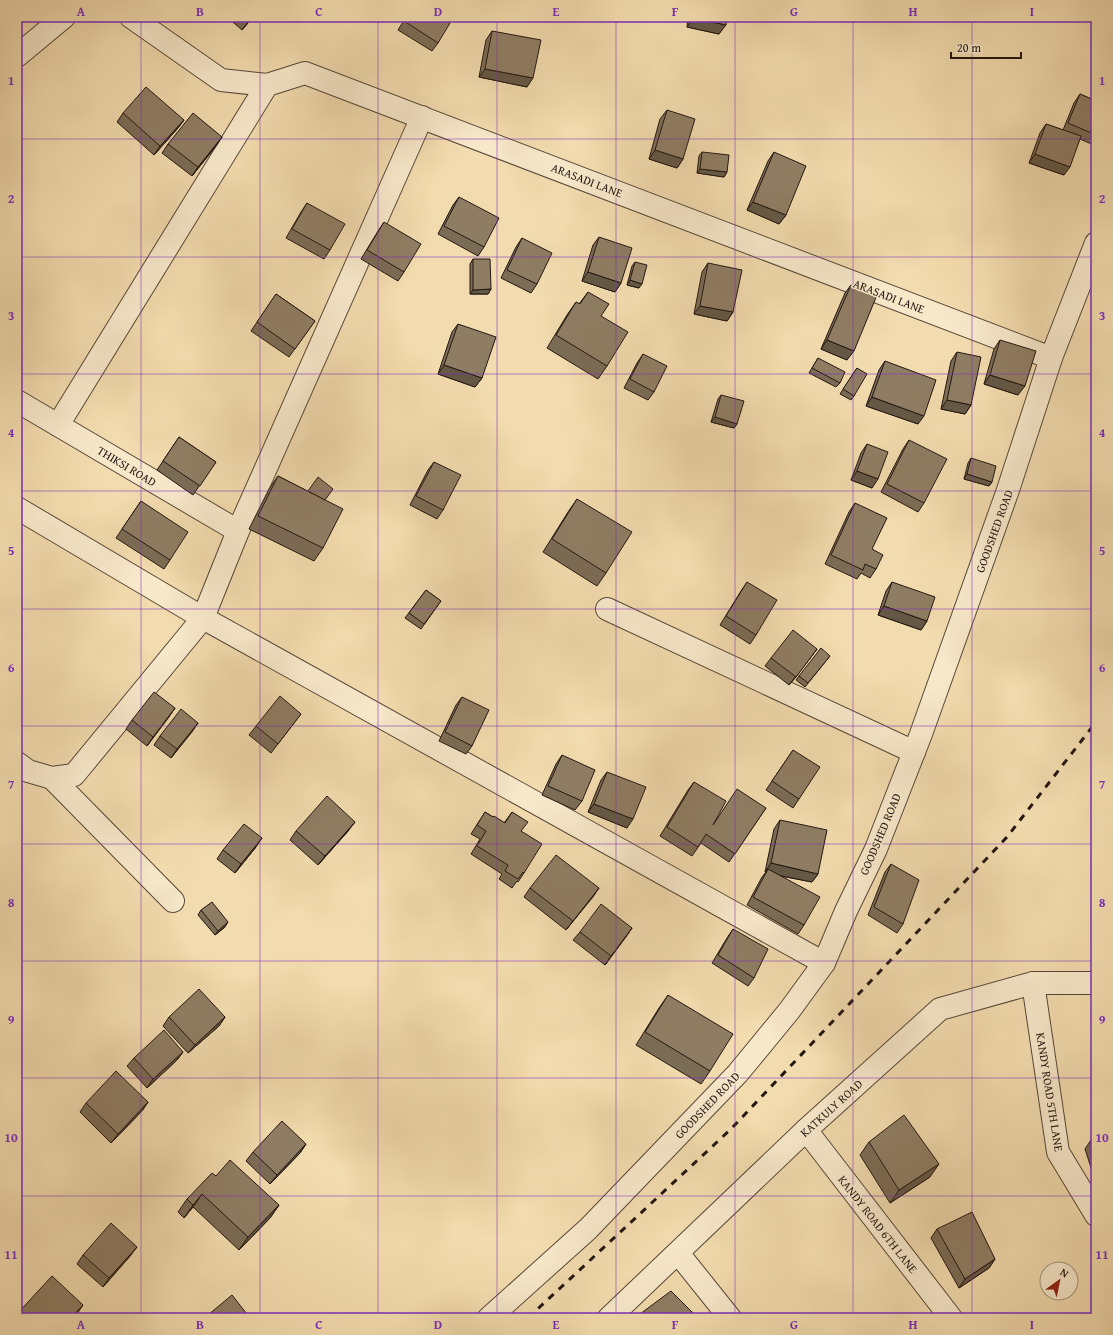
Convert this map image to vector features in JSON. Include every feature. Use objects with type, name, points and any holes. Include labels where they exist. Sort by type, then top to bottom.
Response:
[{"type":"street","points":[[17,56],[64,17]]},
{"type":"street","name":"ARASADI LANE","points":[[131,17],[221,80],[267,85],[305,73],[1051,358]]},
{"type":"street","points":[[58,425],[267,85]]},
{"type":"street","points":[[17,762],[28,771],[52,778],[74,775],[203,618],[238,531],[422,117]]},
{"type":"street","name":"GOODSHED ROAD","points":[[489,1318],[588,1229],[738,1073],[789,1011],[824,963],[846,911],[876,849],[914,752],[1008,490],[1051,358],[1096,243]]},
{"type":"street","name":"THIKSI ROAD","points":[[17,401],[238,531]]},
{"type":"street","points":[[17,508],[203,618],[824,963]]},
{"type":"street","points":[[607,609],[914,752]]},
{"type":"street","points":[[52,778],[173,902]]},
{"type":"street","name":"KATKULY ROAD","points":[[612,1317],[806,1130],[940,1010],[1033,983],[1096,983]]},
{"type":"street","name":"KANDY ROAD 5TH LANE","points":[[1033,983],[1058,1152],[1096,1215]]},
{"type":"street","name":"KANDY ROAD 6TH LANE","points":[[806,1130],[951,1318]]},
{"type":"street","points":[[678,1254],[730,1318]]},
{"type":"building","points":[[243,17],[252,17],[248,22]]},
{"type":"building","points":[[407,17],[440,17],[450,23],[438,43],[404,21]]},
{"type":"building","points":[[693,17],[727,17],[726,25]]},
{"type":"building","points":[[492,31],[541,40],[533,78],[485,69]]},
{"type":"building","points":[[146,87],[184,120],[160,146],[123,113]]},
{"type":"building","points":[[1080,94],[1096,101],[1096,135],[1068,123]]},
{"type":"building","points":[[667,110],[695,119],[683,159],[655,150]]},
{"type":"building","points":[[193,113],[222,137],[198,167],[168,144]]},
{"type":"building","points":[[1046,124],[1081,136],[1070,167],[1035,154]]},
{"type":"building","points":[[702,152],[729,155],[727,172],[700,169]]},
{"type":"building","points":[[774,152],[806,166],[786,215],[753,202]]},
{"type":"building","points":[[459,197],[499,218],[484,247],[444,226]]},
{"type":"building","points":[[307,203],[345,224],[330,250],[292,229]]},
{"type":"building","points":[[384,222],[421,244],[404,272],[367,250]]},
{"type":"building","points":[[599,237],[632,248],[621,283],[588,272]]},
{"type":"building","points":[[522,238],[552,253],[537,284],[507,270]]},
{"type":"building","points":[[473,259],[490,259],[491,289],[473,290]]},
{"type":"building","points":[[635,262],[647,265],[642,284],[630,280]]},
{"type":"building","points":[[708,263],[742,270],[733,312],[700,306]]},
{"type":"building","points":[[851,285],[877,295],[854,351],[827,340]]},
{"type":"building","points":[[588,292],[609,304],[601,316],[628,332],[607,366],[556,335],[576,302],[580,304]]},
{"type":"building","points":[[276,294],[315,321],[295,349],[257,322]]},
{"type":"building","points":[[458,324],[496,337],[482,378],[444,365]]},
{"type":"building","points":[[1000,340],[1036,351],[1025,386],[990,375]]},
{"type":"building","points":[[957,352],[981,357],[971,405],[947,400]]},
{"type":"building","points":[[643,354],[667,366],[654,392],[630,379]]},
{"type":"building","points":[[818,358],[845,372],[840,383],[812,368]]},
{"type":"building","points":[[885,361],[936,380],[924,416],[872,397]]},
{"type":"building","points":[[857,368],[867,374],[854,396],[843,389]]},
{"type":"building","points":[[721,395],[744,401],[737,424],[715,417]]},
{"type":"building","points":[[179,437],[216,462],[200,486],[163,461]]},
{"type":"building","points":[[909,440],[947,459],[924,503],[887,484]]},
{"type":"building","points":[[867,444],[888,452],[878,479],[857,471]]},
{"type":"building","points":[[971,458],[996,466],[992,482],[967,474]]},
{"type":"building","points":[[434,462],[461,475],[443,510],[416,496]]},
{"type":"building","points":[[278,476],[343,509],[323,548],[258,516]]},
{"type":"building","points":[[318,477],[333,489],[325,500],[308,491]]},
{"type":"building","points":[[577,499],[632,532],[606,573],[552,539]]},
{"type":"building","points":[[141,501],[188,532],[170,560],[122,529]]},
{"type":"building","points":[[855,503],[887,518],[872,549],[883,555],[876,569],[865,564],[863,570],[831,555]]},
{"type":"building","points":[[747,582],[777,600],[756,635],[726,616]]},
{"type":"building","points":[[892,582],[935,597],[927,621],[884,606]]},
{"type":"building","points":[[426,590],[441,601],[424,624],[409,613]]},
{"type":"building","points":[[793,630],[817,649],[796,677],[771,658]]},
{"type":"building","points":[[821,648],[830,656],[808,683],[799,676]]},
{"type":"building","points":[[154,692],[175,708],[153,737],[132,720]]},
{"type":"building","points":[[280,696],[301,714],[278,744],[256,726]]},
{"type":"building","points":[[462,697],[489,710],[472,746],[445,732]]},
{"type":"building","points":[[181,709],[198,723],[177,749],[160,736]]},
{"type":"building","points":[[793,750],[820,767],[799,799],[772,781]]},
{"type":"building","points":[[562,755],[595,770],[582,801],[548,786]]},
{"type":"building","points":[[607,772],[646,787],[633,819],[594,804]]},
{"type":"building","points":[[694,782],[726,801],[713,825],[737,789],[766,808],[735,854],[706,834],[698,847],[667,827]]},
{"type":"building","points":[[327,796],[355,822],[325,856],[296,831]]},
{"type":"building","points":[[485,812],[505,823],[512,812],[528,822],[521,831],[542,844],[524,873],[523,872],[518,879],[505,871],[508,865],[477,846],[486,831],[477,825]]},
{"type":"building","points":[[780,820],[827,830],[818,874],[771,863]]},
{"type":"building","points":[[244,824],[262,838],[241,864],[223,850]]},
{"type":"building","points":[[556,855],[599,888],[573,921],[530,888]]},
{"type":"building","points":[[891,864],[919,880],[903,924],[874,907]]},
{"type":"building","points":[[768,869],[820,897],[804,925],[753,897]]},
{"type":"building","points":[[212,902],[228,922],[218,931],[201,910]]},
{"type":"building","points":[[601,904],[632,928],[611,956],[580,932]]},
{"type":"building","points":[[733,929],[768,949],[754,978],[718,955]]},
{"type":"building","points":[[199,989],[225,1017],[195,1045],[169,1017]]},
{"type":"building","points":[[668,995],[733,1034],[710,1071],[645,1032]]},
{"type":"building","points":[[164,1030],[183,1052],[153,1079],[134,1058]]},
{"type":"building","points":[[116,1071],[148,1102],[118,1134],[86,1103]]},
{"type":"building","points":[[904,1115],[939,1164],[899,1190],[869,1142]]},
{"type":"building","points":[[282,1121],[306,1144],[277,1175],[253,1152]]},
{"type":"building","points":[[1096,1139],[1096,1156],[1091,1140]]},
{"type":"building","points":[[230,1160],[279,1205],[248,1237],[202,1194],[193,1205],[187,1199],[212,1173],[216,1176]]},
{"type":"building","points":[[972,1212],[995,1259],[965,1279],[937,1229]]},
{"type":"building","points":[[111,1223],[137,1247],[109,1278],[83,1255]]},
{"type":"building","points":[[52,1276],[83,1305],[71,1318],[20,1318],[17,1314]]},
{"type":"building","points":[[671,1291],[698,1318],[643,1318],[640,1314]]},
{"type":"building","points":[[232,1295],[250,1318],[210,1318],[208,1315]]},
{"type":"railway","points":[[528,1318],[731,1129],[1007,837],[1096,722]]}]
